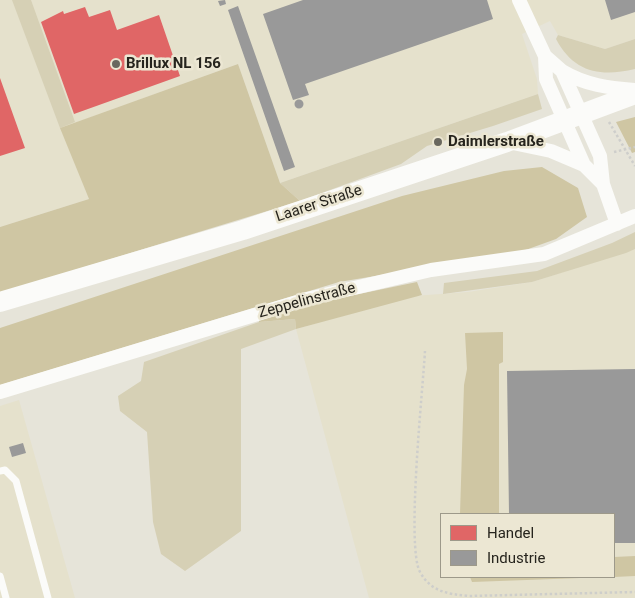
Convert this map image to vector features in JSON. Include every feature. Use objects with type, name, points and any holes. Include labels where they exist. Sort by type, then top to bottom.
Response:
[{"type":"main road","name":"Laarer Straße","points":[[0,302],[243,230],[507,142],[635,94]]},
{"type":"street","points":[[519,0],[545,56],[562,72],[575,79],[605,87],[635,90]]},
{"type":"street","points":[[545,56],[546,80],[600,156],[603,184],[617,224]]},
{"type":"street","points":[[562,72],[584,165]]},
{"type":"street","points":[[507,142],[551,151],[584,165],[603,184]]},
{"type":"street","name":"Zeppelinstraße","points":[[0,392],[307,299],[432,270],[544,254],[635,216]]},
{"type":"lane","points":[[0,471],[5,470],[16,481],[48,598]]},
{"type":"lane","points":[[0,576],[6,598]]},
{"type":"path","points":[[601,108],[635,166]]},
{"type":"path","points":[[625,149],[635,147]]},
{"type":"path","points":[[425,351],[415,516],[416,554],[419,570],[429,585],[444,593],[469,596],[635,592]]},
{"type":"shaded area","points":[[0,0],[635,0],[635,39],[605,49],[558,35],[550,21],[522,34],[537,79],[538,94],[280,183],[238,64],[61,128],[89,199],[0,227]]},
{"type":"shaded area","points":[[12,0],[31,0],[75,122],[60,128]]},
{"type":"shaded area","points":[[558,35],[605,49],[635,39],[635,69],[600,72],[580,66],[563,50],[556,39]]},
{"type":"shaded area","points":[[238,64],[280,183],[300,201],[0,293],[0,227],[89,199],[60,128]]},
{"type":"shaded area","points":[[538,94],[542,109],[427,146],[401,164],[300,201],[280,183]]},
{"type":"shaded area","points":[[635,117],[635,152],[632,153],[616,122]]},
{"type":"shaded area","points":[[542,167],[578,188],[587,217],[556,239],[520,252],[339,282],[0,385],[0,328],[402,196],[504,171]]},
{"type":"shaded area","points":[[635,232],[635,249],[626,253],[532,282],[443,294],[444,283],[537,271],[612,243]]},
{"type":"shaded area","points":[[635,249],[635,598],[369,598],[296,329],[413,296],[468,292],[532,282]]},
{"type":"shaded area","points":[[417,282],[422,295],[296,329],[295,319],[259,322],[259,318],[301,306]]},
{"type":"shaded area","points":[[295,319],[296,329],[241,349],[241,531],[185,571],[161,554],[153,522],[147,432],[120,411],[118,396],[141,381],[144,362],[259,322]]},
{"type":"shaded area","points":[[503,332],[503,362],[499,364],[499,513],[460,513],[464,385],[467,369],[465,333]]},
{"type":"shaded area","points":[[19,400],[75,598],[0,598],[0,406]]},
{"type":"shaded area","points":[[635,556],[635,576],[615,577],[615,557]]},
{"type":"shaded area","points":[[470,578],[581,578],[472,582]]},
{"type":"building: Handel","name":"Brillux NL 156","points":[[85,7],[89,17],[110,10],[117,30],[159,15],[180,76],[74,114],[41,22],[63,11],[64,14]]},
{"type":"building: Handel","points":[[0,78],[25,148],[0,156]]},
{"type":"building: Industrie","points":[[225,0],[226,4],[220,6],[218,1]]},
{"type":"building: Industrie","points":[[303,0],[487,0],[493,19],[305,84],[309,95],[293,100],[263,14]]},
{"type":"building: Industrie","points":[[605,0],[635,0],[635,12],[611,20]]},
{"type":"building: Industrie","points":[[238,6],[295,167],[284,171],[228,10]]},
{"type":"building: Industrie","points":[[299,100],[303,104],[299,108],[295,104]]},
{"type":"building: Industrie","points":[[635,369],[635,543],[615,543],[615,513],[509,513],[507,371]]},
{"type":"building: Industrie","points":[[23,443],[26,453],[12,457],[9,447]]},
{"type":"place","name":"Brillux NL 156","points":[[116,64]]},
{"type":"place","name":"Daimlerstraße","points":[[438,142]]}]
